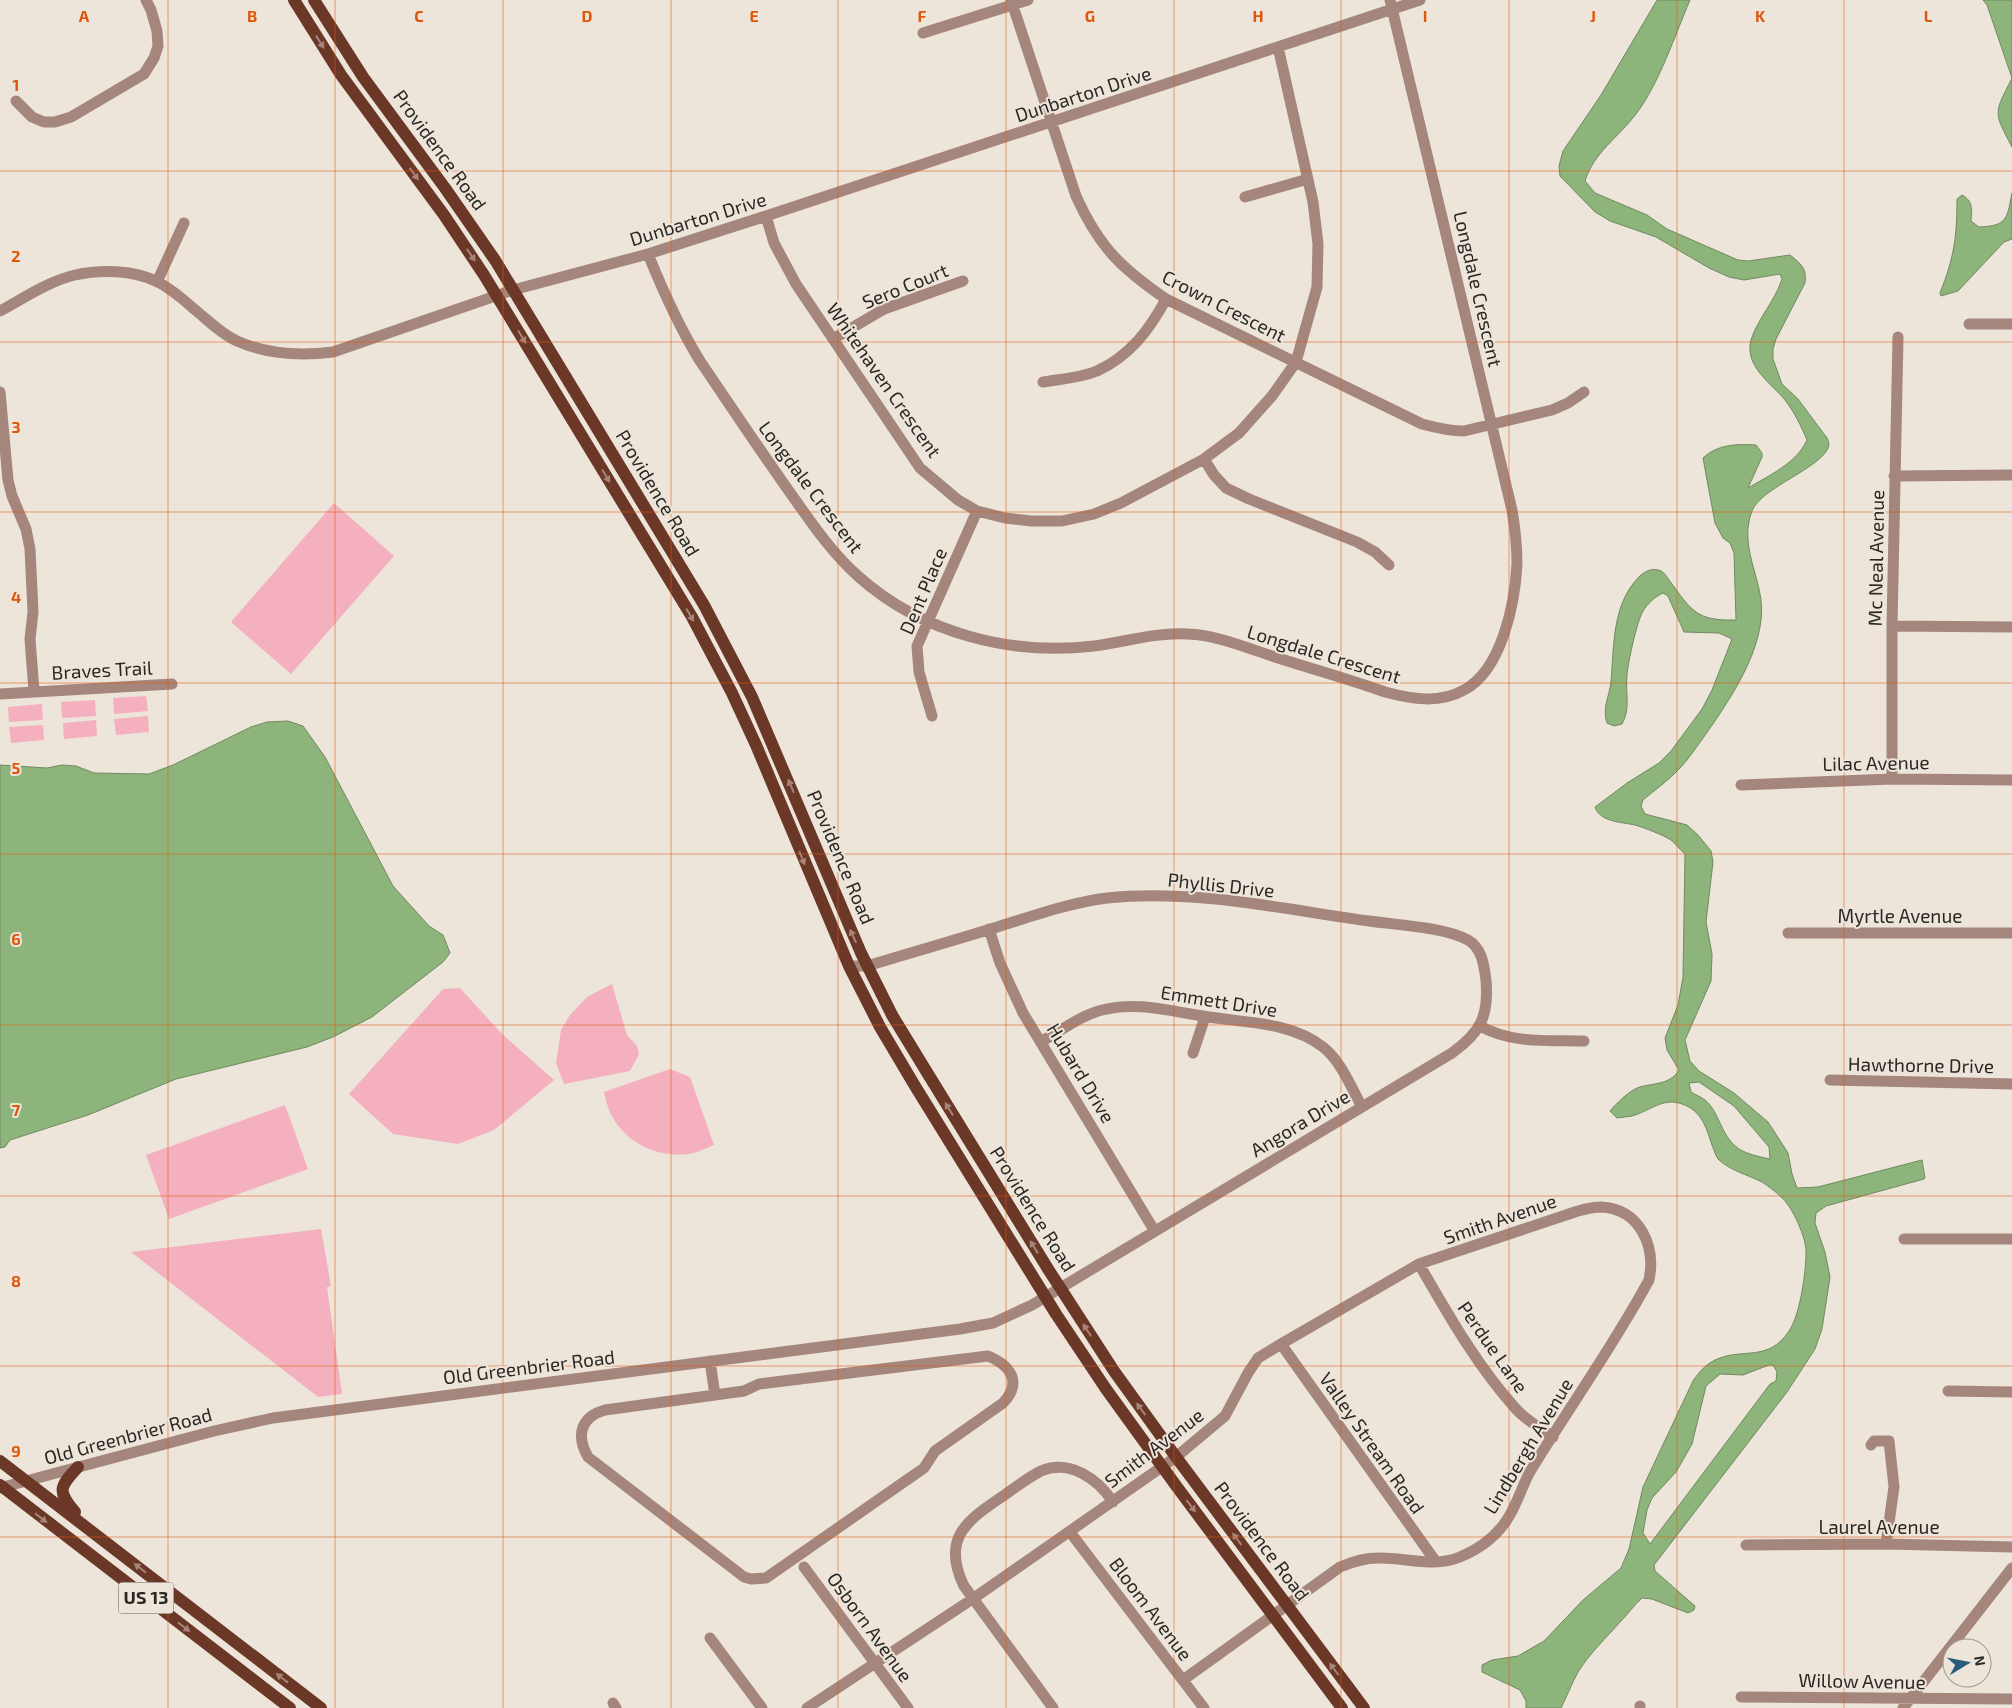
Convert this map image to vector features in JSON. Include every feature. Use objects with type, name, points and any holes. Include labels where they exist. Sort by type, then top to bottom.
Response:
[{"type":"main road","name":"Providence Road","points":[[294,0],[341,75],[444,215],[496,295],[683,602],[717,663],[756,745],[849,966],[897,1057],[1046,1297],[1106,1389],[1342,1708]]},
{"type":"main road","name":"Providence Road","points":[[314,0],[363,77],[466,217],[513,290],[699,597],[737,666],[767,729],[867,966],[910,1045],[1060,1288],[1114,1370],[1176,1457],[1364,1708]]},
{"type":"main road","name":"US 13","points":[[0,1461],[321,1708]]},
{"type":"main road","points":[[78,1468],[66,1479],[63,1491],[64,1499],[77,1514],[81,1523]]},
{"type":"main road","name":"US 13","points":[[1,1487],[290,1708]]},
{"type":"street","points":[[16,101],[32,117],[44,122],[55,122],[71,117],[144,74],[154,58],[158,46],[157,31],[146,0]]},
{"type":"street","points":[[923,33],[1012,2],[1028,0]]},
{"type":"street","name":"Dunbarton Drive","points":[[0,311],[56,282],[75,275],[118,272],[157,282],[235,340],[272,353],[333,352],[496,295],[648,254],[1052,123],[1278,47],[1391,4],[1420,0]]},
{"type":"street","name":"Crown Crescent","points":[[1012,2],[1076,196],[1088,222],[1103,246],[1144,284],[1166,299],[1422,424],[1451,431],[1464,431],[1552,410],[1568,403],[1584,392]]},
{"type":"street","name":"Longdale Crescent","points":[[648,254],[666,299],[700,361],[829,547],[858,577],[886,599],[928,622],[972,638],[999,644],[1049,649],[1094,646],[1136,638],[1188,634],[1217,638],[1411,699],[1429,699],[1453,694],[1464,690],[1477,681],[1492,661],[1505,628],[1514,590],[1517,565],[1516,537],[1512,510],[1492,424],[1391,4]]},
{"type":"street","name":"Whitehaven Crescent","points":[[766,216],[774,243],[792,276],[920,468],[958,500],[977,511],[1031,522],[1062,521],[1094,514],[1204,459],[1239,433],[1272,396],[1296,362],[1317,287],[1316,226],[1308,179],[1278,47]]},
{"type":"street","points":[[1245,197],[1308,179]]},
{"type":"street","points":[[157,282],[184,223]]},
{"type":"street","name":"Sero Court","points":[[834,339],[884,309],[963,282]]},
{"type":"street","points":[[1043,382],[1075,377],[1096,371],[1119,357],[1137,342],[1152,325],[1166,299]]},
{"type":"street","points":[[1969,324],[2012,324]]},
{"type":"street","name":"Mc Neal Avenue","points":[[1892,779],[1894,476],[1898,337]]},
{"type":"street","name":"Braves Trail","points":[[0,392],[8,480],[12,496],[26,529],[30,549],[34,612],[30,639],[34,692]]},
{"type":"street","points":[[1204,459],[1214,475],[1226,488],[1358,542],[1375,552],[1390,565]]},
{"type":"street","points":[[1894,476],[2012,475]]},
{"type":"street","name":"Dent Place","points":[[932,716],[919,672],[917,646],[977,511]]},
{"type":"street","points":[[1892,626],[2012,627]]},
{"type":"street","name":"Braves Trail","points":[[0,694],[172,684]]},
{"type":"street","name":"Lilac Avenue","points":[[1741,784],[1892,779],[2012,780]]},
{"type":"street","name":"Phyllis Drive","points":[[849,966],[867,966],[1052,910],[1106,899],[1152,896],[1197,896],[1414,927],[1457,936],[1474,945]]},
{"type":"street","name":"Hubard Drive","points":[[989,929],[1011,991],[1154,1230]]},
{"type":"street","name":"Myrtle Avenue","points":[[1788,933],[2012,933]]},
{"type":"street","name":"Angora Drive","points":[[1060,1288],[1452,1053],[1473,1036],[1480,1026],[1486,1004],[1482,958],[1474,945]]},
{"type":"street","name":"Emmett Drive","points":[[1042,1042],[1083,1018],[1109,1009],[1125,1006],[1148,1007],[1205,1017],[1270,1025],[1298,1032],[1313,1040],[1335,1058],[1362,1107]]},
{"type":"street","points":[[1193,1052],[1205,1017]]},
{"type":"street","points":[[1480,1026],[1493,1034],[1507,1038],[1584,1041]]},
{"type":"street","name":"Hawthorne Drive","points":[[1830,1080],[2012,1084]]},
{"type":"street","name":"Smith Avenue","points":[[806,1708],[974,1598],[1176,1457],[1225,1416],[1258,1358],[1281,1344],[1419,1264],[1578,1211],[1601,1207],[1616,1210],[1633,1220]]},
{"type":"street","name":"Lindbergh Avenue","points":[[1184,1680],[1340,1566],[1360,1560],[1376,1558],[1436,1562],[1457,1559],[1472,1552],[1490,1539],[1505,1524],[1516,1505],[1525,1482],[1649,1280],[1652,1266],[1648,1241],[1633,1220]]},
{"type":"street","points":[[1904,1239],[2012,1240]]},
{"type":"street","name":"Perdue Lane","points":[[1419,1264],[1460,1335],[1516,1410],[1553,1437]]},
{"type":"street","name":"Old Greenbrier Road","points":[[1,1487],[214,1431],[273,1418],[984,1325],[1010,1316],[1060,1288]]},
{"type":"street","name":"Valley Stream Road","points":[[1281,1344],[1436,1562]]},
{"type":"street","points":[[988,1356],[1002,1362],[1011,1372],[1013,1387],[1010,1396],[1003,1403],[934,1451],[924,1468],[766,1578],[759,1579],[744,1577],[588,1457],[581,1445],[581,1434],[586,1421],[595,1412],[714,1395],[744,1390],[759,1384],[988,1356]]},
{"type":"street","points":[[710,1361],[714,1395]]},
{"type":"street","points":[[1948,1391],[2012,1392]]},
{"type":"street","points":[[1871,1444],[1889,1440],[1894,1487],[1886,1544]]},
{"type":"street","points":[[1053,1708],[958,1574],[956,1548],[959,1536],[966,1524],[975,1515],[1033,1476],[1053,1468],[1064,1468],[1086,1475],[1097,1482],[1113,1502]]},
{"type":"street","name":"Bloom Avenue","points":[[1070,1532],[1204,1708]]},
{"type":"street","name":"Laurel Avenue","points":[[1746,1545],[1886,1544],[2012,1546]]},
{"type":"street","name":"Osborn Avenue","points":[[804,1567],[908,1708]]},
{"type":"street","points":[[1906,1704],[2012,1568]]},
{"type":"street","points":[[710,1638],[762,1708]]},
{"type":"street","name":"Willow Avenue","points":[[1741,1697],[1906,1704],[2012,1699]]},
{"type":"shaded area","points":[[1657,0],[1690,0],[1659,74],[1644,102],[1629,123],[1600,153],[1585,181],[1595,193],[1647,215],[1667,229],[1738,260],[1748,261],[1790,255],[1800,264],[1804,270],[1805,283],[1776,339],[1773,359],[1782,384],[1798,399],[1827,438],[1829,444],[1825,453],[1817,461],[1767,494],[1752,511],[1748,534],[1750,556],[1761,600],[1761,618],[1752,656],[1733,693],[1691,755],[1671,777],[1643,800],[1641,806],[1645,814],[1687,825],[1711,851],[1713,862],[1706,922],[1712,954],[1711,981],[1685,1040],[1690,1061],[1699,1071],[1734,1093],[1768,1122],[1788,1153],[1797,1188],[1818,1187],[1922,1160],[1925,1178],[1826,1206],[1816,1213],[1815,1223],[1825,1252],[1830,1277],[1822,1329],[1815,1349],[1787,1392],[1654,1565],[1655,1571],[1695,1606],[1694,1610],[1688,1613],[1652,1599],[1642,1598],[1583,1665],[1561,1708],[1526,1708],[1526,1701],[1520,1690],[1482,1672],[1482,1665],[1492,1660],[1518,1656],[1544,1641],[1583,1600],[1621,1568],[1629,1549],[1643,1487],[1693,1381],[1702,1369],[1715,1360],[1735,1354],[1763,1351],[1781,1341],[1789,1331],[1796,1315],[1802,1294],[1806,1261],[1804,1239],[1798,1223],[1785,1200],[1762,1182],[1722,1163],[1715,1154],[1702,1120],[1689,1107],[1669,1102],[1639,1114],[1617,1118],[1610,1111],[1628,1093],[1640,1087],[1664,1082],[1679,1070],[1667,1050],[1665,1038],[1678,1005],[1683,977],[1685,854],[1667,838],[1639,826],[1601,816],[1595,807],[1627,783],[1659,763],[1671,751],[1702,709],[1712,690],[1732,639],[1719,633],[1684,632],[1668,596],[1663,593],[1654,598],[1643,611],[1633,642],[1628,669],[1625,718],[1622,724],[1614,726],[1607,723],[1605,713],[1611,682],[1614,641],[1619,614],[1629,589],[1638,578],[1647,571],[1655,570],[1665,574],[1696,612],[1712,619],[1736,620],[1734,553],[1730,543],[1723,538],[1715,523],[1703,458],[1721,447],[1756,445],[1762,453],[1762,457],[1748,488],[1773,474],[1789,462],[1796,456],[1807,440],[1789,405],[1760,373],[1751,358],[1751,340],[1779,287],[1782,279],[1780,274],[1744,280],[1729,277],[1709,268],[1656,237],[1610,221],[1595,212],[1560,176],[1559,166],[1563,151],[1601,95]],"holes":[[[1699,1082],[1734,1106],[1769,1147],[1770,1159],[1746,1152],[1733,1144],[1710,1105],[1691,1092],[1689,1083]],[[1773,1365],[1777,1372],[1776,1381],[1770,1384],[1650,1544],[1643,1533],[1647,1510],[1652,1498],[1676,1472],[1692,1444],[1706,1386],[1720,1374],[1743,1375]]]},
{"type":"shaded area","points":[[1983,0],[2011,0],[2012,2],[2012,78],[1987,5]]},
{"type":"shaded area","points":[[2012,78],[2012,147],[2001,126],[1998,112]]},
{"type":"shaded area","points":[[2012,193],[2012,239],[2004,242],[1958,291],[1941,296],[1940,293],[1949,269],[1954,247],[1957,199],[1962,195],[1970,203],[1971,221],[1979,227],[1989,226],[1996,225],[2005,219]]},
{"type":"shaded area","points":[[334,503],[394,556],[291,674],[231,622]]},
{"type":"shaded area","points":[[146,696],[148,711],[114,714],[113,698]]},
{"type":"shaded area","points":[[95,700],[96,716],[62,718],[61,702]]},
{"type":"shaded area","points":[[42,704],[43,720],[9,722],[8,707]]},
{"type":"shaded area","points":[[148,716],[149,732],[116,735],[114,719]]},
{"type":"shaded area","points":[[96,720],[97,736],[64,739],[63,723]]},
{"type":"shaded area","points":[[288,721],[303,726],[325,757],[393,886],[429,926],[443,935],[450,953],[443,962],[372,1017],[333,1037],[307,1047],[176,1079],[88,1115],[10,1140],[5,1147],[0,1148],[0,765],[47,768],[62,765],[76,766],[94,773],[149,774],[173,765],[251,727],[267,722]]},
{"type":"shaded area","points":[[43,725],[44,740],[11,743],[9,727]]},
{"type":"shaded area","points":[[612,984],[627,1035],[637,1046],[639,1054],[630,1071],[564,1084],[556,1063],[561,1030],[570,1015],[587,997]]},
{"type":"shaded area","points":[[460,988],[502,1034],[554,1080],[494,1130],[458,1144],[393,1134],[349,1094],[443,989]]},
{"type":"shaded area","points":[[670,1069],[690,1077],[714,1145],[689,1154],[667,1154],[636,1142],[619,1127],[613,1118],[604,1092]]},
{"type":"shaded area","points":[[285,1105],[308,1169],[169,1219],[146,1155]]},
{"type":"shaded area","points":[[321,1229],[331,1286],[327,1287],[342,1394],[318,1397],[131,1252]]}]
